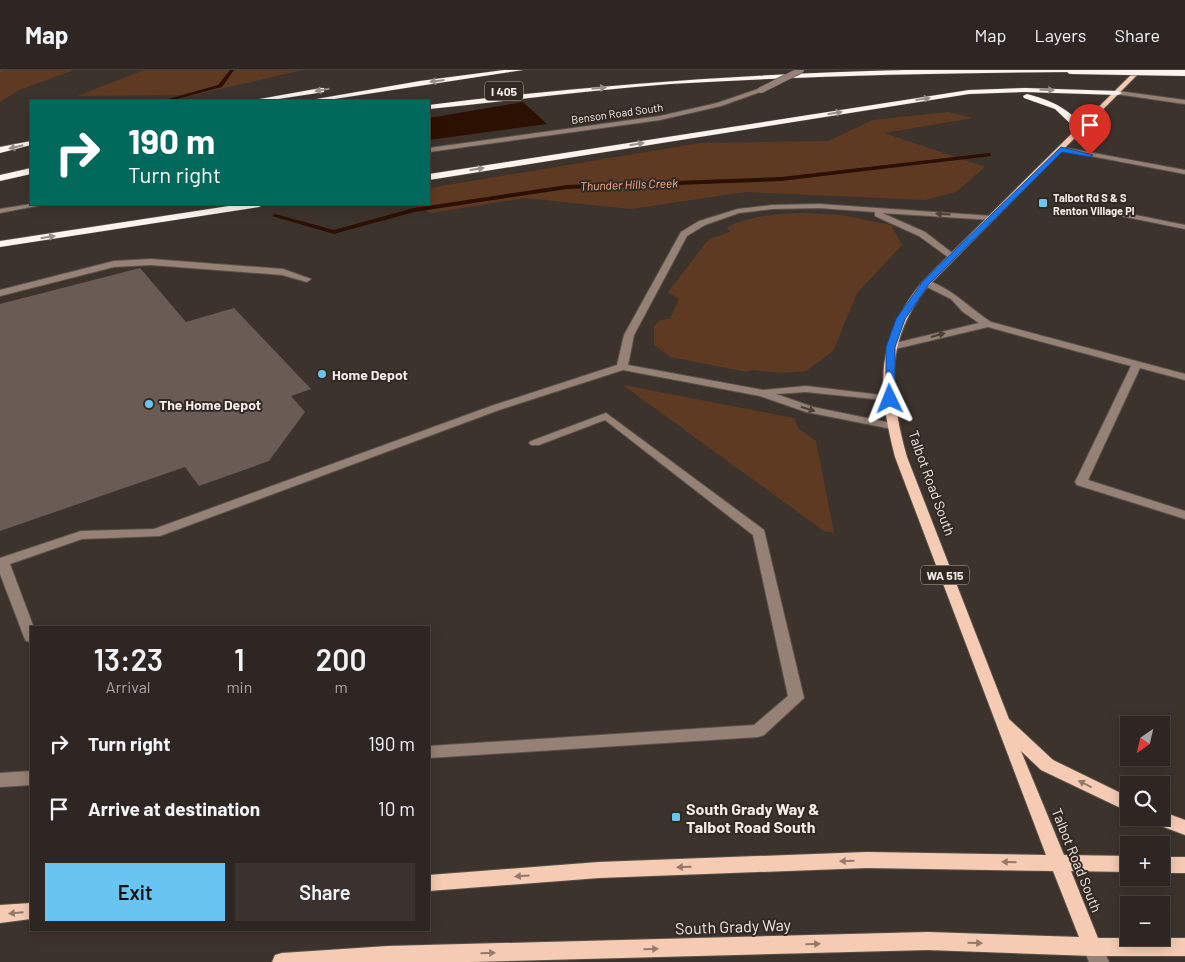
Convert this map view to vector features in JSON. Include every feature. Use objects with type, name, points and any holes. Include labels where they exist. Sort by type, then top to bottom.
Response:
[{"type":"highway","points":[[358,84],[456,70]]},
{"type":"highway","name":"I 405","points":[[315,100],[420,83],[520,70]]},
{"type":"highway","points":[[430,107],[576,90],[720,80],[910,72],[1070,70],[1185,72]]},
{"type":"highway","name":"I 405","points":[[430,101],[618,78]]},
{"type":"highway","points":[[259,100],[328,89]]},
{"type":"highway","points":[[998,90],[1054,104],[1070,115],[1081,129]]},
{"type":"highway","points":[[430,177],[969,92],[998,90],[1118,93]]},
{"type":"highway","points":[[0,150],[30,143]]},
{"type":"highway","points":[[0,159],[30,153]]},
{"type":"highway","points":[[0,178],[30,171]]},
{"type":"highway","points":[[0,244],[253,205]]},
{"type":"main road","name":"Talbot Road South","points":[[1095,954],[1002,722],[901,456],[892,426],[890,399],[891,347],[900,319],[926,283],[1140,70]]},
{"type":"main road","points":[[1002,722],[1047,765],[1120,801]]},
{"type":"main road","points":[[1170,822],[1185,828]]},
{"type":"main road","points":[[430,883],[600,870],[867,860],[1120,864]]},
{"type":"main road","points":[[1170,865],[1185,866]]},
{"type":"main road","points":[[0,914],[30,912]]},
{"type":"main road","name":"South Grady Way","points":[[282,962],[388,955],[541,957],[928,941],[1095,954],[1185,947]]},
{"type":"street","name":"Benson Road South","points":[[430,150],[660,118],[719,106],[761,90],[801,70]]},
{"type":"street","points":[[1118,93],[1185,102]]},
{"type":"street","points":[[1061,149],[1185,172]]},
{"type":"street","points":[[0,211],[37,205]]},
{"type":"street","points":[[622,367],[629,335],[684,234],[702,223],[738,211],[772,207],[818,206],[992,218]]},
{"type":"street","points":[[866,209],[922,234],[952,256]]},
{"type":"street","points":[[1119,213],[1185,227]]},
{"type":"street","points":[[0,292],[114,264],[151,262],[283,272],[307,279]]},
{"type":"street","points":[[926,283],[954,297],[966,310],[988,324],[1185,377]]},
{"type":"street","points":[[891,347],[988,324]]},
{"type":"street","points":[[1137,364],[1081,482],[1185,515]]},
{"type":"street","points":[[30,635],[1,563],[81,535],[155,533],[495,408],[622,367],[762,393],[810,410],[892,426]]},
{"type":"street","points":[[762,393],[806,390],[890,399]]},
{"type":"street","points":[[430,752],[758,731],[796,698],[759,533],[606,416],[534,443]]},
{"type":"street","points":[[0,780],[30,778]]},
{"type":"shaded area","points":[[0,70],[74,70],[19,90],[0,102]]},
{"type":"shaded area","points":[[144,70],[303,70],[194,95],[77,96]]},
{"type":"shaded area","points":[[523,102],[547,124],[430,140],[430,118]]},
{"type":"shaded area","points":[[948,112],[973,118],[884,133],[985,167],[956,192],[925,200],[745,192],[631,209],[525,198],[430,213],[416,205],[430,205],[430,188],[700,143],[828,141],[873,120]]},
{"type":"shaded area","points":[[801,213],[842,215],[891,225],[902,245],[857,293],[833,351],[806,371],[781,373],[750,370],[747,372],[671,357],[654,345],[654,326],[660,320],[670,319],[679,299],[668,292],[709,239],[730,232],[727,227],[745,220],[772,215]]},
{"type":"shaded area","points":[[623,385],[794,418],[798,428],[816,441],[834,533],[824,531]]},
{"type":"building","name":"The Home Depot","points":[[140,268],[186,322],[234,308],[311,389],[291,396],[305,412],[269,461],[199,486],[185,467],[0,531],[0,304]]},
{"type":"waterway","name":"Thunder Hills Creek","points":[[168,100],[220,86],[232,70]]},
{"type":"waterway","name":"Thunder Hills Creek","points":[[275,216],[334,232],[414,210],[567,187],[781,179],[989,155]]},
{"type":"place","name":"Talbot Rd S & S Renton Village Pl","points":[[1043,203]]},
{"type":"place","name":"Home Depot","points":[[322,374]]},
{"type":"place","name":"The Home Depot","points":[[149,404]]},
{"type":"place","name":"South Grady Way & Talbot Road South","points":[[676,817]]},
{"type":"route","points":[[890,399],[891,347],[900,319],[926,283],[1061,149],[1090,155]]}]
